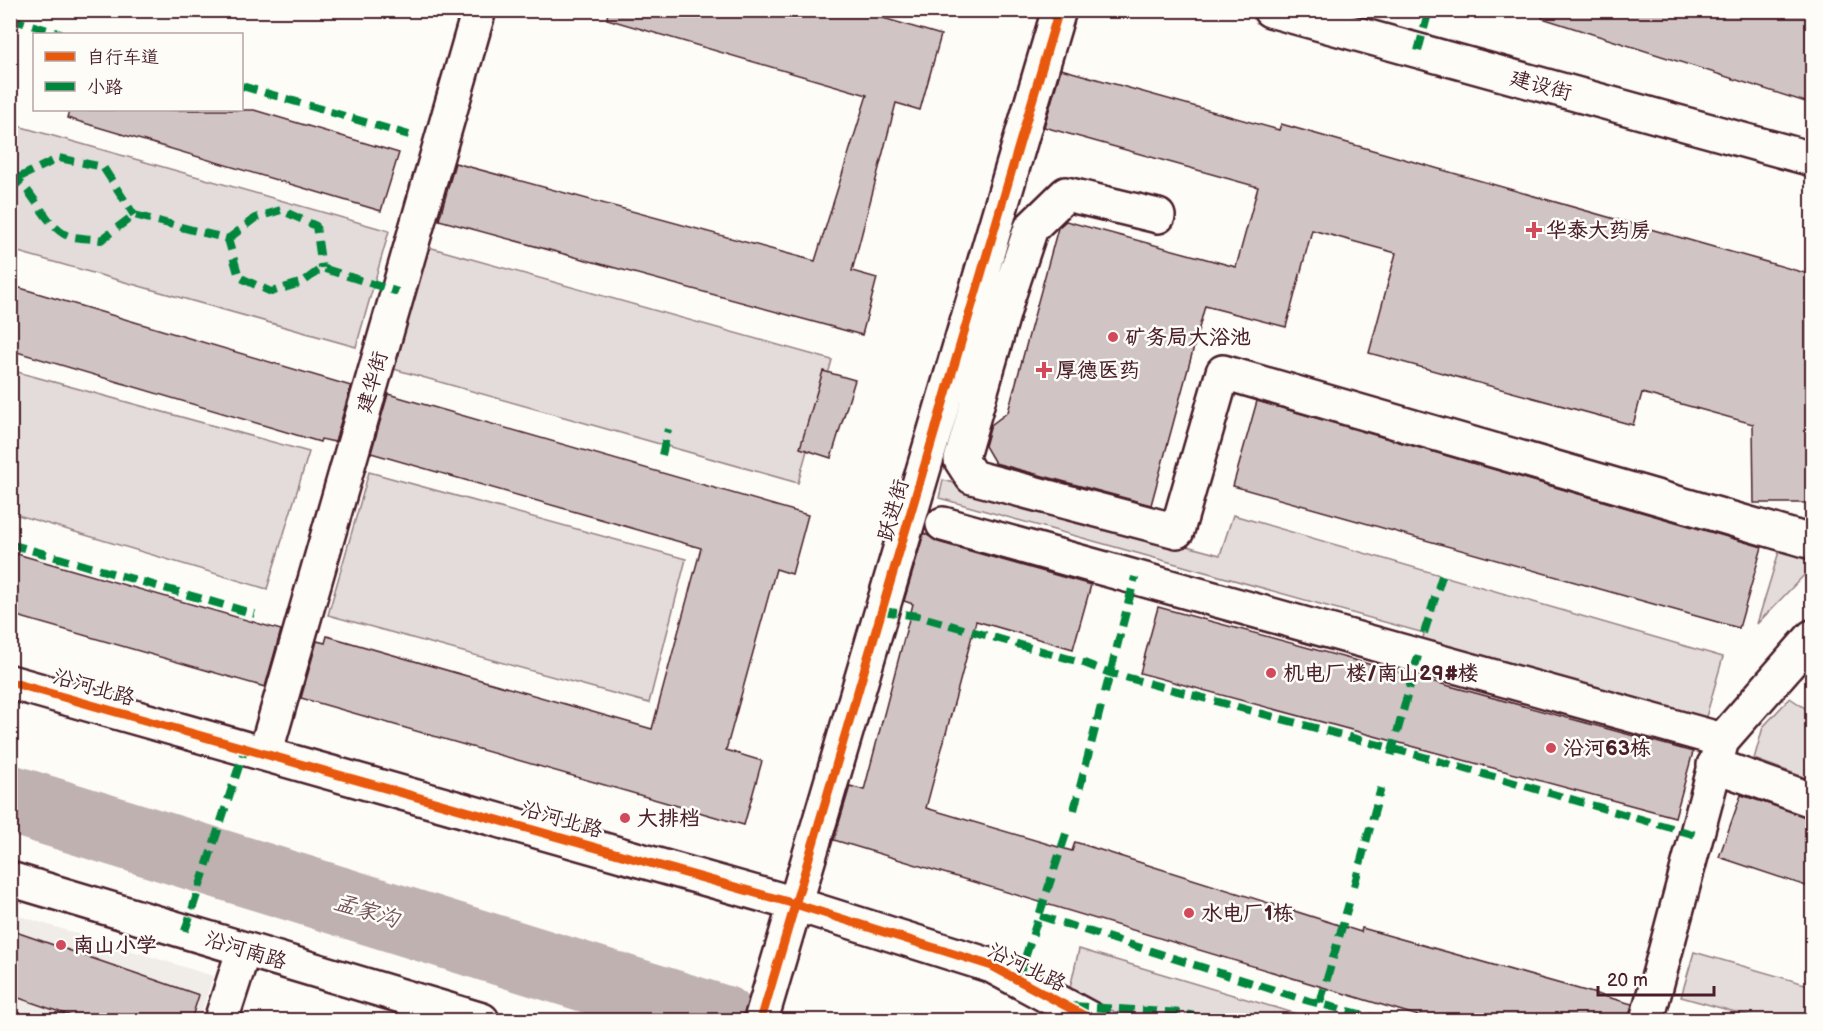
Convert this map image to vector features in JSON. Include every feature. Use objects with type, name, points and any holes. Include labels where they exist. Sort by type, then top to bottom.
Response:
[{"type":"street","name":"建华街","points":[[265,754],[479,10]]},
{"type":"street","name":"跃进街","points":[[761,1020],[1059,10]]},
{"type":"street","name":"建设街","points":[[1270,10],[1812,159]]},
{"type":"street","points":[[1158,216],[1066,194],[1031,228],[1008,297],[962,460],[972,477],[1177,531],[1223,372],[1812,542]]},
{"type":"street","points":[[977,288],[1008,297]]},
{"type":"street","points":[[943,524],[1718,753],[1812,800]]},
{"type":"street","points":[[1647,1020],[1718,753],[1812,637]]},
{"type":"street","name":"沿河北路","points":[[10,682],[795,906],[993,966],[1092,1020]]},
{"type":"street","name":"沿河南路","points":[[10,879],[482,1020]]},
{"type":"street","points":[[221,1020],[244,949]]},
{"type":"shaded area","points":[[11,124],[389,231],[356,347],[11,250]]},
{"type":"shaded area","points":[[425,246],[832,360],[798,483],[390,368]]},
{"type":"shaded area","points":[[10,370],[309,452],[267,589],[11,513]]},
{"type":"shaded area","points":[[369,472],[686,559],[649,703],[328,615]]},
{"type":"shaded area","points":[[943,480],[1220,555],[1233,515],[1723,657],[1704,724],[1422,644],[1424,633],[939,498]]},
{"type":"shaded area","points":[[1781,545],[1812,555],[1812,567],[1757,624]]},
{"type":"shaded area","points":[[1790,698],[1812,713],[1812,780],[1754,759],[1763,727]]},
{"type":"shaded area","name":"南山小学","points":[[10,913],[213,976],[199,1020],[11,1020]]},
{"type":"shaded area","points":[[1079,949],[1317,1020],[1130,1020],[1070,988]]},
{"type":"shaded area","points":[[1694,952],[1812,986],[1812,1020],[1764,1020],[1681,997]]},
{"type":"building","points":[[608,10],[856,10],[941,35],[920,110],[896,103],[852,271],[877,278],[862,335],[439,220],[455,163],[815,261],[867,95],[607,19]]},
{"type":"building","points":[[1543,10],[1812,10],[1812,104],[1542,18]]},
{"type":"building","points":[[1061,69],[1279,130],[1281,124],[1812,275],[1812,503],[1754,503],[1753,424],[1642,393],[1633,425],[1369,353],[1396,253],[1312,230],[1286,327],[1205,306],[1151,505],[995,463],[985,446],[991,425],[1008,412],[1058,228],[1066,221],[1236,267],[1258,187],[1044,127]]},
{"type":"building","points":[[254,110],[399,153],[381,211],[67,118],[69,111]]},
{"type":"building","points":[[10,285],[351,386],[335,442],[321,439],[320,442],[10,350]]},
{"type":"building","points":[[823,371],[855,380],[831,458],[800,448]]},
{"type":"building","points":[[388,394],[808,515],[792,574],[776,569],[726,750],[762,761],[744,825],[301,698],[317,641],[325,643],[327,636],[652,729],[701,548],[371,453]]},
{"type":"building","points":[[1257,401],[1762,547],[1739,628],[1233,486]]},
{"type":"building","points":[[924,533],[938,542],[1091,585],[1073,649],[976,621],[926,808],[1072,851],[1075,842],[1361,932],[1362,928],[1632,1004],[1629,1020],[1432,1020],[834,840],[850,786],[864,790],[913,604],[904,601]]},
{"type":"building","points":[[10,552],[281,630],[265,687],[10,614]]},
{"type":"building","points":[[1158,607],[1693,752],[1675,817],[1140,673]]},
{"type":"building","points":[[1741,795],[1812,818],[1812,888],[1719,857]]},
{"type":"building","name":"南山小学","points":[[10,930],[199,995],[191,1020],[83,1020],[10,995]]},
{"type":"waterway","name":"孟家沟","points":[[10,799],[723,1020]]},
{"type":"marked path","points":[[1418,51],[1429,10]]},
{"type":"marked path","points":[[10,19],[59,33]]},
{"type":"marked path","points":[[243,86],[409,135]]},
{"type":"marked path","points":[[18,178],[59,158],[103,167],[134,215]]},
{"type":"marked path","points":[[10,176],[24,186],[56,228],[68,236],[101,240],[134,215],[228,239],[239,277],[271,292],[303,282],[322,268],[398,292]]},
{"type":"marked path","points":[[228,239],[255,218],[281,210],[316,226],[322,268]]},
{"type":"marked path","points":[[662,455],[668,429]]},
{"type":"marked path","points":[[10,544],[255,614]]},
{"type":"marked path","points":[[1424,633],[1442,576]]},
{"type":"marked path","points":[[1105,693],[1135,577]]},
{"type":"marked path","points":[[882,611],[918,616],[1084,663],[1110,673],[1424,757],[1696,835]]},
{"type":"marked path","points":[[1391,755],[1418,656]]},
{"type":"marked path","points":[[1074,810],[1101,706]]},
{"type":"marked path","points":[[185,931],[245,748]]},
{"type":"marked path","points":[[1354,886],[1381,788]]},
{"type":"marked path","points":[[1018,979],[1068,828]]},
{"type":"marked path","points":[[1320,1003],[1349,903]]},
{"type":"marked path","points":[[1040,916],[1309,1001],[1383,1020]]},
{"type":"marked path","points":[[1073,1006],[1182,1013],[1210,1020]]},
{"type":"cycle path","points":[[761,1020],[1059,10]]},
{"type":"cycle path","points":[[10,682],[795,904],[992,966],[1092,1020]]},
{"type":"place","name":"华泰大药房","points":[[1534,230]]},
{"type":"place","name":"矿务局大浴池","points":[[1113,337]]},
{"type":"place","name":"厚德医药","points":[[1044,370]]},
{"type":"place","name":"机电厂楼/南山29#楼","points":[[1271,673]]},
{"type":"place","name":"沿河63栋","points":[[1551,748]]},
{"type":"place","name":"大排档","points":[[625,818]]},
{"type":"place","name":"水电厂1栋","points":[[1189,913]]},
{"type":"place","name":"南山小学","points":[[61,945]]}]
